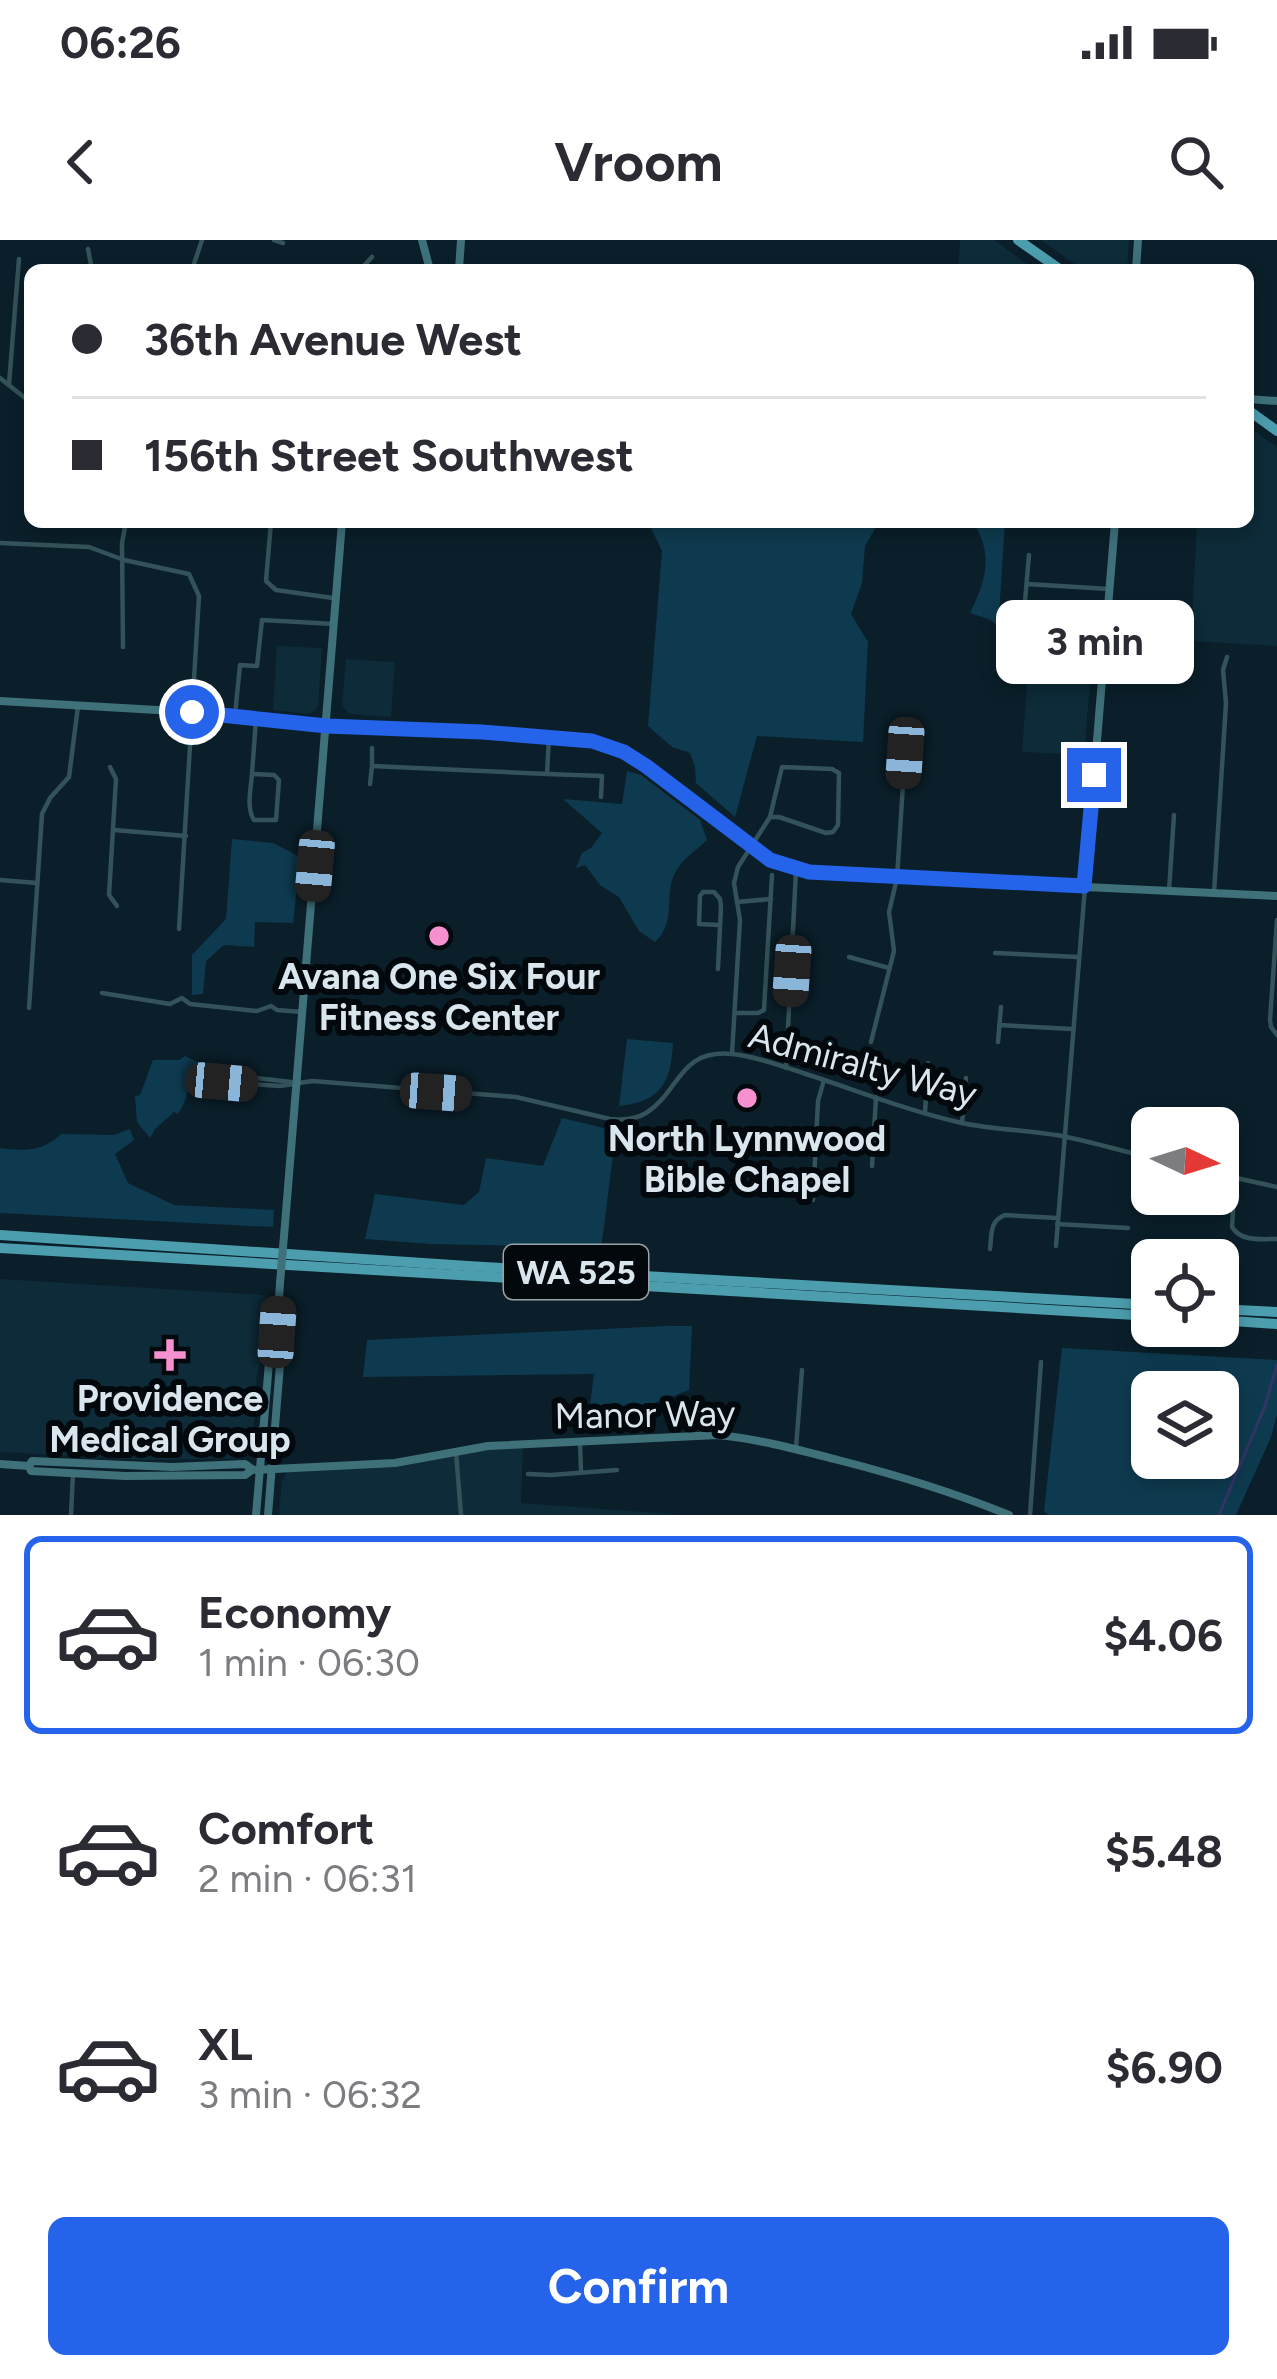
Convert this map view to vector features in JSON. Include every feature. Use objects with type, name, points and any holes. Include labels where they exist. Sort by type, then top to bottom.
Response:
[{"type":"highway","points":[[1018,240],[1052,264]]},
{"type":"highway","name":"WA 525","points":[[0,1235],[1131,1304]]},
{"type":"highway","name":"WA 525","points":[[0,1248],[1131,1315]]},
{"type":"highway","points":[[1239,1310],[1277,1312]]},
{"type":"highway","points":[[1239,1321],[1277,1324]]},
{"type":"street","points":[[274,240],[284,243]]},
{"type":"street","points":[[88,249],[91,264]]},
{"type":"street","points":[[363,264],[372,257]]},
{"type":"street","points":[[9,384],[19,259]]},
{"type":"street","points":[[0,377],[24,397]]},
{"type":"street","points":[[123,647],[124,528]]},
{"type":"street","points":[[270,528],[269,586],[336,598]]},
{"type":"street","points":[[256,1515],[280,1352],[276,1348],[280,1283],[327,726],[338,528]]},
{"type":"street","points":[[1056,1246],[1114,528]]},
{"type":"street","points":[[0,543],[88,548],[189,574],[200,596],[179,929]]},
{"type":"street","points":[[1024,613],[1029,555]]},
{"type":"street","points":[[1027,584],[1109,589]]},
{"type":"street","points":[[235,716],[240,665],[257,666],[262,620],[334,625]]},
{"type":"street","points":[[1214,893],[1227,656]]},
{"type":"street","points":[[0,701],[592,741],[624,752],[770,860],[796,870],[1277,896]]},
{"type":"street","points":[[29,1008],[42,814],[70,777],[78,706]]},
{"type":"street","points":[[252,774],[279,781],[276,820],[251,818],[252,774],[256,718]]},
{"type":"street","points":[[547,774],[549,737]]},
{"type":"street","points":[[370,784],[372,748]]},
{"type":"street","points":[[871,1042],[894,951],[889,912],[897,878],[905,753]]},
{"type":"street","points":[[371,766],[602,776],[601,797]]},
{"type":"street","points":[[110,767],[116,778],[109,895],[117,906]]},
{"type":"street","points":[[732,1054],[740,920],[734,883],[738,867],[770,817],[782,767],[839,773],[838,825],[833,832],[770,817]]},
{"type":"street","points":[[1169,891],[1174,814]]},
{"type":"street","points":[[113,830],[186,836]]},
{"type":"street","points":[[786,1068],[796,870]]},
{"type":"street","points":[[735,1013],[764,1010],[772,874]]},
{"type":"street","points":[[0,880],[37,884]]},
{"type":"street","points":[[718,969],[721,899],[714,892],[703,892],[700,924],[719,926]]},
{"type":"street","points":[[737,902],[771,898]]},
{"type":"street","points":[[1277,920],[1271,1027],[1277,1035]]},
{"type":"street","points":[[994,952],[1078,957]]},
{"type":"street","points":[[849,957],[890,968]]},
{"type":"street","points":[[102,992],[170,1004],[182,998],[190,1004],[257,1011],[271,1006],[302,1012]]},
{"type":"street","points":[[998,1042],[1000,1007]]},
{"type":"street","points":[[999,1025],[1072,1029]]},
{"type":"street","name":"Admiralty Way","points":[[222,1078],[516,1097],[622,1120],[646,1113],[694,1061],[732,1054],[962,1123],[1063,1136],[1131,1153]]},
{"type":"street","points":[[925,1112],[928,1064]]},
{"type":"street","points":[[962,1123],[966,1078]]},
{"type":"street","points":[[813,1200],[818,1100],[824,1080]]},
{"type":"street","points":[[872,1166],[876,1097]]},
{"type":"street","points":[[1239,1179],[1277,1187]]},
{"type":"street","points":[[990,1250],[992,1224],[1005,1215],[1128,1228]]},
{"type":"street","points":[[1233,1215],[1234,1233],[1277,1239]]},
{"type":"street","points":[[1030,1515],[1041,1362]]},
{"type":"street","points":[[796,1449],[802,1370]]},
{"type":"street","name":"Manor Way","points":[[262,1469],[395,1463],[488,1446],[718,1435],[796,1449],[920,1481],[1009,1515]]},
{"type":"street","points":[[580,1441],[581,1472]]},
{"type":"street","points":[[456,1452],[461,1515]]},
{"type":"street","points":[[28,1466],[32,1461],[159,1467],[245,1464],[262,1469]]},
{"type":"street","points":[[0,1464],[28,1466]]},
{"type":"street","points":[[28,1466],[31,1471],[73,1473],[227,1475],[262,1469]]},
{"type":"street","points":[[262,1469],[268,1515]]},
{"type":"street","points":[[528,1474],[616,1470]]},
{"type":"street","points":[[70,1515],[73,1473]]},
{"type":"shaded area","points":[[960,240],[994,240],[1027,264],[958,264]]},
{"type":"shaded area","points":[[1041,240],[1129,240],[1127,264],[1075,264]]},
{"type":"shaded area","points":[[1254,430],[1277,447],[1277,646],[1191,641],[1197,528],[1254,528]]},
{"type":"shaded area","points":[[651,528],[876,528],[865,546],[862,583],[851,614],[868,642],[863,742],[757,736],[735,817],[696,783],[690,753],[672,747],[648,726],[662,551]]},
{"type":"shaded area","points":[[976,528],[1005,528],[999,615],[1043,619],[1040,657],[1029,657],[991,620],[970,613],[985,568]]},
{"type":"shaded area","points":[[1043,619],[1095,623],[1084,755],[1022,752],[1029,657],[1040,657]]},
{"type":"shaded area","points":[[277,646],[322,648],[315,711],[273,710]]},
{"type":"shaded area","points":[[346,659],[395,662],[391,717],[350,714],[342,706]]},
{"type":"shaded area","points":[[627,771],[641,775],[700,820],[707,840],[673,877],[666,925],[655,942],[639,931],[619,897],[601,886],[585,865],[576,868],[582,853],[602,833],[563,799],[622,804]]},
{"type":"shaded area","points":[[232,839],[273,843],[300,857],[293,923],[255,922],[254,947],[224,945],[206,961],[203,994],[192,995],[192,955],[226,919]]},
{"type":"shaded area","points":[[627,1039],[673,1043],[672,1057],[666,1079],[654,1095],[619,1106]]},
{"type":"shaded area","points":[[185,1056],[198,1062],[185,1101],[178,1114],[174,1112],[150,1138],[137,1122],[135,1096],[140,1095],[153,1060]]},
{"type":"shaded area","points":[[562,1118],[616,1131],[600,1257],[538,1246],[365,1239],[375,1194],[464,1205],[479,1192],[486,1158],[543,1166]]},
{"type":"shaded area","points":[[130,1129],[134,1140],[115,1154],[128,1183],[174,1205],[274,1210],[273,1227],[0,1213],[0,1148],[33,1149],[61,1134],[114,1135]]},
{"type":"shaded area","points":[[0,1279],[266,1295],[252,1450],[242,1458],[147,1460],[0,1452]]},
{"type":"shaded area","points":[[692,1326],[689,1390],[587,1429],[594,1374],[363,1377],[367,1340]]},
{"type":"shaded area","points":[[1062,1348],[1277,1360],[1277,1415],[1236,1515],[1048,1515],[1044,1511]]},
{"type":"shaded area","points":[[488,1446],[523,1447],[521,1503],[685,1515],[279,1515],[282,1481],[286,1473],[299,1468],[395,1463]]},
{"type":"waterway","points":[[1219,1515],[1277,1365]]},
{"type":"place","name":"Avana One Six Four Fitness Center","points":[[439,936]]},
{"type":"place","name":"North Lynnwood Bible Chapel","points":[[747,1098]]},
{"type":"place","name":"Providence Medical Group","points":[[170,1355]]},
{"type":"route","points":[[192,712],[327,726],[592,741],[646,766],[770,860],[809,872],[1084,886],[1094,775]]}]
